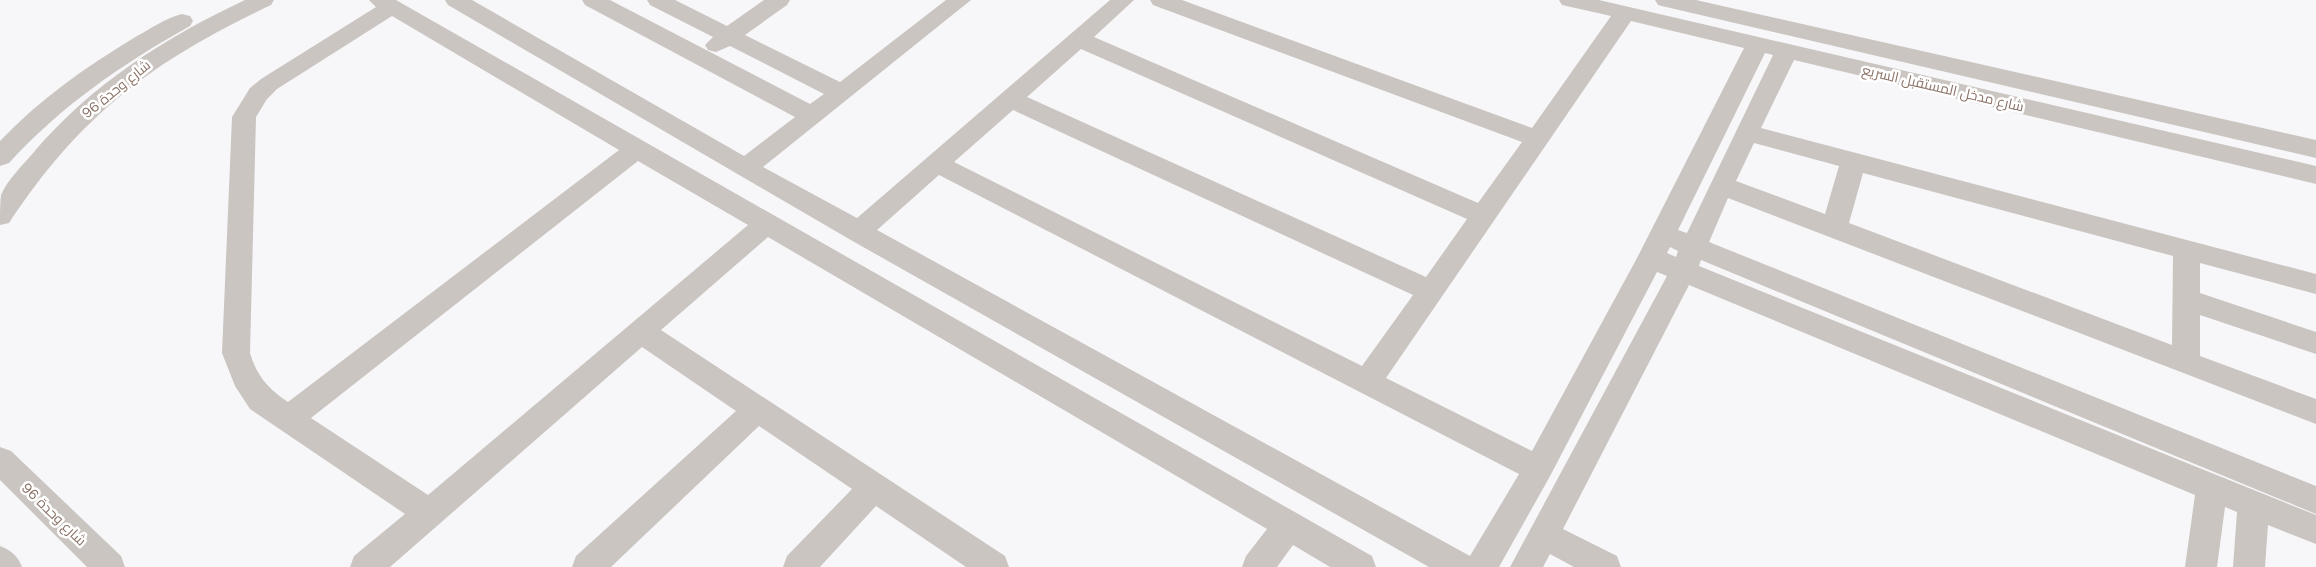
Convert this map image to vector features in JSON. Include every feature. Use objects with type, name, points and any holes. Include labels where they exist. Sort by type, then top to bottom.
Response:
[{"type":"street","name":"شارع وحدة 96","points":[[0,157],[51,107],[96,72],[144,41],[223,0]]},
{"type":"street","name":"شارع وحدة 96","points":[[0,216],[24,179],[53,145],[86,112],[121,82],[167,50],[210,25],[263,0]]},
{"type":"street","points":[[456,0],[858,232],[1459,567]]},
{"type":"street","points":[[593,0],[812,115]]},
{"type":"street","points":[[658,0],[840,92]]},
{"type":"street","points":[[700,56],[779,0]]},
{"type":"street","points":[[745,168],[960,0]]},
{"type":"street","points":[[858,232],[1123,0]]},
{"type":"street","points":[[1161,0],[1537,139]]},
{"type":"street","name":"شارع مدخل المستقبل السريع","points":[[1570,0],[1771,42],[2316,148]]},
{"type":"street","name":"شارع مدخل المستقبل السريع","points":[[1666,0],[1771,42],[2316,175]]},
{"type":"street","points":[[429,512],[261,400],[249,386],[241,370],[236,353],[244,117],[258,94],[269,84],[385,3],[1360,567]]},
{"type":"street","points":[[1368,381],[1625,13]]},
{"type":"street","points":[[1078,39],[1484,216]]},
{"type":"street","points":[[1526,567],[1689,259],[1746,133],[1771,42]]},
{"type":"street","points":[[1482,567],[1538,469],[1657,246],[1771,42]]},
{"type":"street","points":[[1010,99],[1431,291]]},
{"type":"street","points":[[1746,133],[1853,163],[2316,284]]},
{"type":"street","points":[[288,419],[637,149]]},
{"type":"street","points":[[1834,228],[1853,163]]},
{"type":"street","points":[[936,164],[1368,381],[1538,469]]},
{"type":"street","points":[[1721,185],[2316,412]]},
{"type":"street","points":[[366,567],[766,224]]},
{"type":"street","points":[[1657,246],[1949,365],[2316,500]]},
{"type":"street","points":[[2186,362],[2187,249]]},
{"type":"street","points":[[2186,299],[2316,343]]},
{"type":"street","points":[[641,331],[994,567]]},
{"type":"street","points":[[1949,365],[2212,488],[2316,530]]},
{"type":"street","points":[[588,567],[758,409]]},
{"type":"street","name":"شارع وحدة 96","points":[[0,460],[109,567]]},
{"type":"street","points":[[799,567],[874,487]]},
{"type":"street","points":[[2201,567],[2212,488]]},
{"type":"street","points":[[2249,567],[2254,505]]},
{"type":"street","points":[[1258,567],[1288,526]]},
{"type":"street","points":[[1544,535],[1605,567]]},
{"type":"street","points":[[0,561],[6,567]]}]
